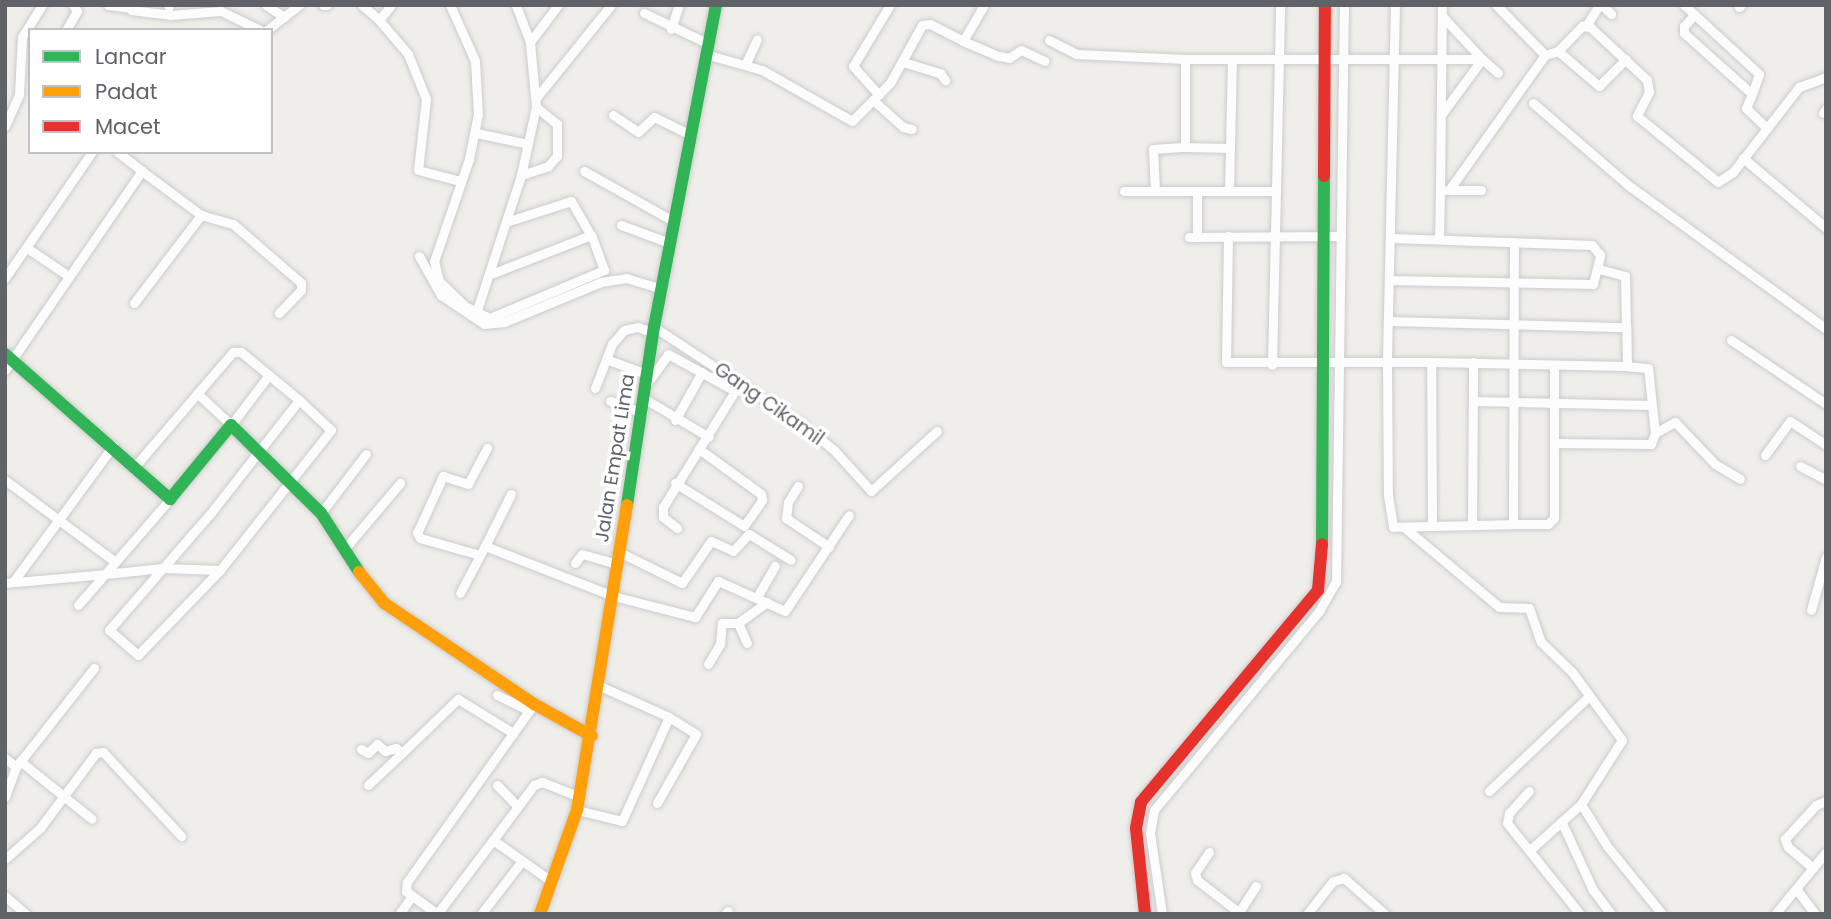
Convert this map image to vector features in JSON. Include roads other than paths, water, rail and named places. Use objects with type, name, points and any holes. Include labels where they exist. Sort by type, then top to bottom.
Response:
[{"type":"street","points":[[5,126],[19,94],[22,37],[42,5]]},
{"type":"street","points":[[67,28],[77,11],[73,5]]},
{"type":"street","points":[[108,5],[170,15],[229,12],[257,28]]},
{"type":"street","points":[[266,5],[284,17]]},
{"type":"street","points":[[270,28],[299,5]]},
{"type":"street","points":[[362,5],[379,20],[408,54],[426,99],[418,170],[460,181]]},
{"type":"street","points":[[379,20],[391,5]]},
{"type":"street","points":[[450,5],[475,61],[476,133],[433,266],[439,281],[476,313],[497,316],[602,274],[591,235],[571,201],[506,222]]},
{"type":"street","points":[[476,313],[491,274],[521,175],[536,102],[530,42],[516,5]]},
{"type":"street","points":[[530,42],[558,5]]},
{"type":"street","points":[[536,102],[611,5]]},
{"type":"street","points":[[671,29],[679,5]]},
{"type":"street","points":[[890,5],[853,66],[903,127],[912,130]]},
{"type":"street","points":[[963,41],[984,5]]},
{"type":"street","points":[[1272,365],[1280,5]]},
{"type":"street","points":[[1146,914],[1136,828],[1141,803],[1278,648],[1329,597],[1336,582],[1338,477],[1325,236],[1325,5]]},
{"type":"street","points":[[1162,914],[1150,833],[1154,810],[1278,648],[1318,590],[1322,577],[1324,478],[1341,236],[1344,5]]},
{"type":"street","points":[[1395,5],[1392,238],[1387,363],[1390,520],[1393,527],[1548,524],[1554,518],[1553,365]]},
{"type":"street","points":[[1439,239],[1444,190],[1441,115],[1442,5]]},
{"type":"street","points":[[1496,5],[1545,55]]},
{"type":"street","points":[[1444,190],[1545,55],[1558,51],[1586,26],[1600,5],[1611,14]]},
{"type":"street","points":[[1684,5],[1759,74],[1746,108],[1767,128]]},
{"type":"street","name":"Jalan Empat Lima","points":[[540,914],[576,810],[592,736],[654,330],[713,6]]},
{"type":"street","points":[[644,13],[706,49],[746,64],[847,121],[876,97],[903,62],[926,22],[999,57],[1009,58],[1021,50],[1045,61]]},
{"type":"street","points":[[1694,15],[1684,26],[1684,33],[1752,94]]},
{"type":"street","points":[[1443,17],[1498,74]]},
{"type":"street","points":[[1586,26],[1626,59],[1650,86],[1637,116],[1714,181],[1724,182],[1799,87],[1826,77]]},
{"type":"street","points":[[746,64],[757,39]]},
{"type":"street","points":[[1049,40],[1076,54],[1166,60],[1324,57],[1482,59]]},
{"type":"street","points":[[1558,51],[1599,86],[1626,59]]},
{"type":"street","points":[[1441,115],[1482,59]]},
{"type":"street","points":[[1182,60],[1185,148]]},
{"type":"street","points":[[1228,191],[1233,60]]},
{"type":"street","points":[[903,62],[940,73],[945,80]]},
{"type":"street","points":[[521,175],[548,166],[557,156],[557,124],[536,102]]},
{"type":"street","points":[[1533,103],[1628,185],[1826,329]]},
{"type":"street","points":[[613,114],[638,132],[654,117],[689,134]]},
{"type":"street","points":[[476,133],[528,144]]},
{"type":"street","points":[[1155,190],[1153,149],[1230,148]]},
{"type":"street","points":[[5,278],[91,154]]},
{"type":"street","points":[[121,154],[201,215],[233,224],[301,283],[301,290],[279,313]]},
{"type":"street","points":[[1743,158],[1826,229]]},
{"type":"street","points":[[142,171],[7,361],[136,465],[170,499]]},
{"type":"street","points":[[584,171],[673,221]]},
{"type":"street","points":[[1444,190],[1481,190]]},
{"type":"street","points":[[1124,191],[1276,191]]},
{"type":"street","points":[[1198,191],[1193,237],[1341,236]]},
{"type":"street","points":[[134,303],[201,215]]},
{"type":"street","points":[[621,225],[670,243]]},
{"type":"street","points":[[491,274],[591,235]]},
{"type":"street","points":[[1228,236],[1226,362],[1331,366],[1474,362],[1648,368],[1655,433]]},
{"type":"street","points":[[1390,280],[1593,284],[1600,255],[1592,245],[1392,238]]},
{"type":"street","points":[[1513,524],[1514,242]]},
{"type":"street","points":[[27,248],[67,275]]},
{"type":"street","points":[[419,256],[441,295],[484,324],[504,323],[601,282],[626,278],[662,289]]},
{"type":"street","points":[[1598,270],[1625,276],[1627,366]]},
{"type":"street","points":[[1389,321],[1626,327]]},
{"type":"street","points":[[595,388],[612,344],[630,327],[654,330]]},
{"type":"street","name":"Gang Cikamil","points":[[654,330],[800,423],[875,492],[937,431]]},
{"type":"street","points":[[1731,340],[1826,404]]},
{"type":"street","points":[[136,465],[233,352],[241,352],[332,427],[291,483],[220,570],[140,655],[109,630],[260,452],[299,400]]},
{"type":"street","points":[[606,359],[648,379],[668,354],[735,391],[709,437],[674,483],[661,513],[677,528]]},
{"type":"street","points":[[1432,362],[1432,526]]},
{"type":"street","points":[[1472,525],[1474,362]]},
{"type":"street","points":[[675,420],[702,372]]},
{"type":"street","points":[[79,605],[114,561],[170,499],[268,376]]},
{"type":"street","points":[[198,394],[321,513],[346,547],[371,592],[531,707]]},
{"type":"street","points":[[645,399],[675,420],[709,437]]},
{"type":"street","points":[[610,401],[643,413]]},
{"type":"street","points":[[1473,401],[1650,405]]},
{"type":"street","points":[[1765,455],[1785,422],[1790,421],[1826,445]]},
{"type":"street","points":[[1554,443],[1646,446],[1655,433],[1675,422],[1716,464],[1740,479]]},
{"type":"street","points":[[9,582],[113,446]]},
{"type":"street","points":[[480,555],[420,538],[417,533],[443,477],[468,484],[487,448]]},
{"type":"street","points":[[674,483],[744,526],[762,500],[761,494],[699,449]]},
{"type":"street","points":[[321,513],[366,454]]},
{"type":"street","points":[[1800,466],[1826,480]]},
{"type":"street","points":[[1324,478],[1338,477]]},
{"type":"street","points":[[5,480],[114,561]]},
{"type":"street","points":[[346,547],[400,483]]},
{"type":"street","points":[[798,486],[788,502],[786,518],[829,547]]},
{"type":"street","points":[[460,593],[511,494]]},
{"type":"street","points":[[485,546],[613,596],[695,617],[718,581],[782,610],[790,608],[849,515]]},
{"type":"street","points":[[1405,528],[1499,607],[1529,608],[1541,642],[1589,696],[1622,740],[1581,804],[1531,849]]},
{"type":"street","points":[[575,563],[582,554],[618,558],[682,583],[710,541],[733,551],[749,534],[791,560]]},
{"type":"street","points":[[1811,610],[1826,557]]},
{"type":"street","points":[[757,597],[775,566]]},
{"type":"street","points":[[9,582],[163,568],[220,570]]},
{"type":"street","points":[[708,664],[719,648],[722,623],[738,622],[767,602]]},
{"type":"street","points":[[738,622],[747,643]]},
{"type":"street","points":[[5,797],[18,764],[94,668]]},
{"type":"street","points":[[600,686],[669,717],[696,734],[657,803]]},
{"type":"street","points":[[497,695],[531,707],[592,736]]},
{"type":"street","points":[[1489,792],[1589,696]]},
{"type":"street","points":[[368,785],[458,699],[513,733]]},
{"type":"street","points":[[531,707],[407,882],[412,896],[436,913],[493,840],[516,805],[541,782],[580,796]]},
{"type":"street","points":[[576,810],[622,821],[669,717]]},
{"type":"street","points":[[361,749],[368,753],[377,744],[385,751],[394,748],[402,753]]},
{"type":"street","points":[[5,859],[40,828],[91,757],[103,752],[181,836]]},
{"type":"street","points":[[5,758],[64,794],[92,819]]},
{"type":"street","points":[[497,785],[516,805]]},
{"type":"street","points":[[1529,791],[1506,818],[1580,914]]},
{"type":"street","points":[[1814,868],[1788,848],[1785,839],[1816,805],[1826,801]]},
{"type":"street","points":[[1581,804],[1607,846],[1662,914]]},
{"type":"street","points":[[1562,823],[1592,890],[1611,914]]},
{"type":"street","points":[[493,840],[551,881]]},
{"type":"street","points":[[1209,852],[1195,873],[1197,880],[1240,913],[1256,886]]},
{"type":"street","points":[[1775,914],[1826,852]]},
{"type":"street","points":[[481,914],[522,861]]},
{"type":"street","points":[[1307,914],[1333,881],[1344,878],[1381,912]]},
{"type":"street","points":[[1797,890],[1815,914]]},
{"type":"street","points":[[5,896],[26,914]]},
{"type":"street","points":[[399,914],[412,896]]}]
